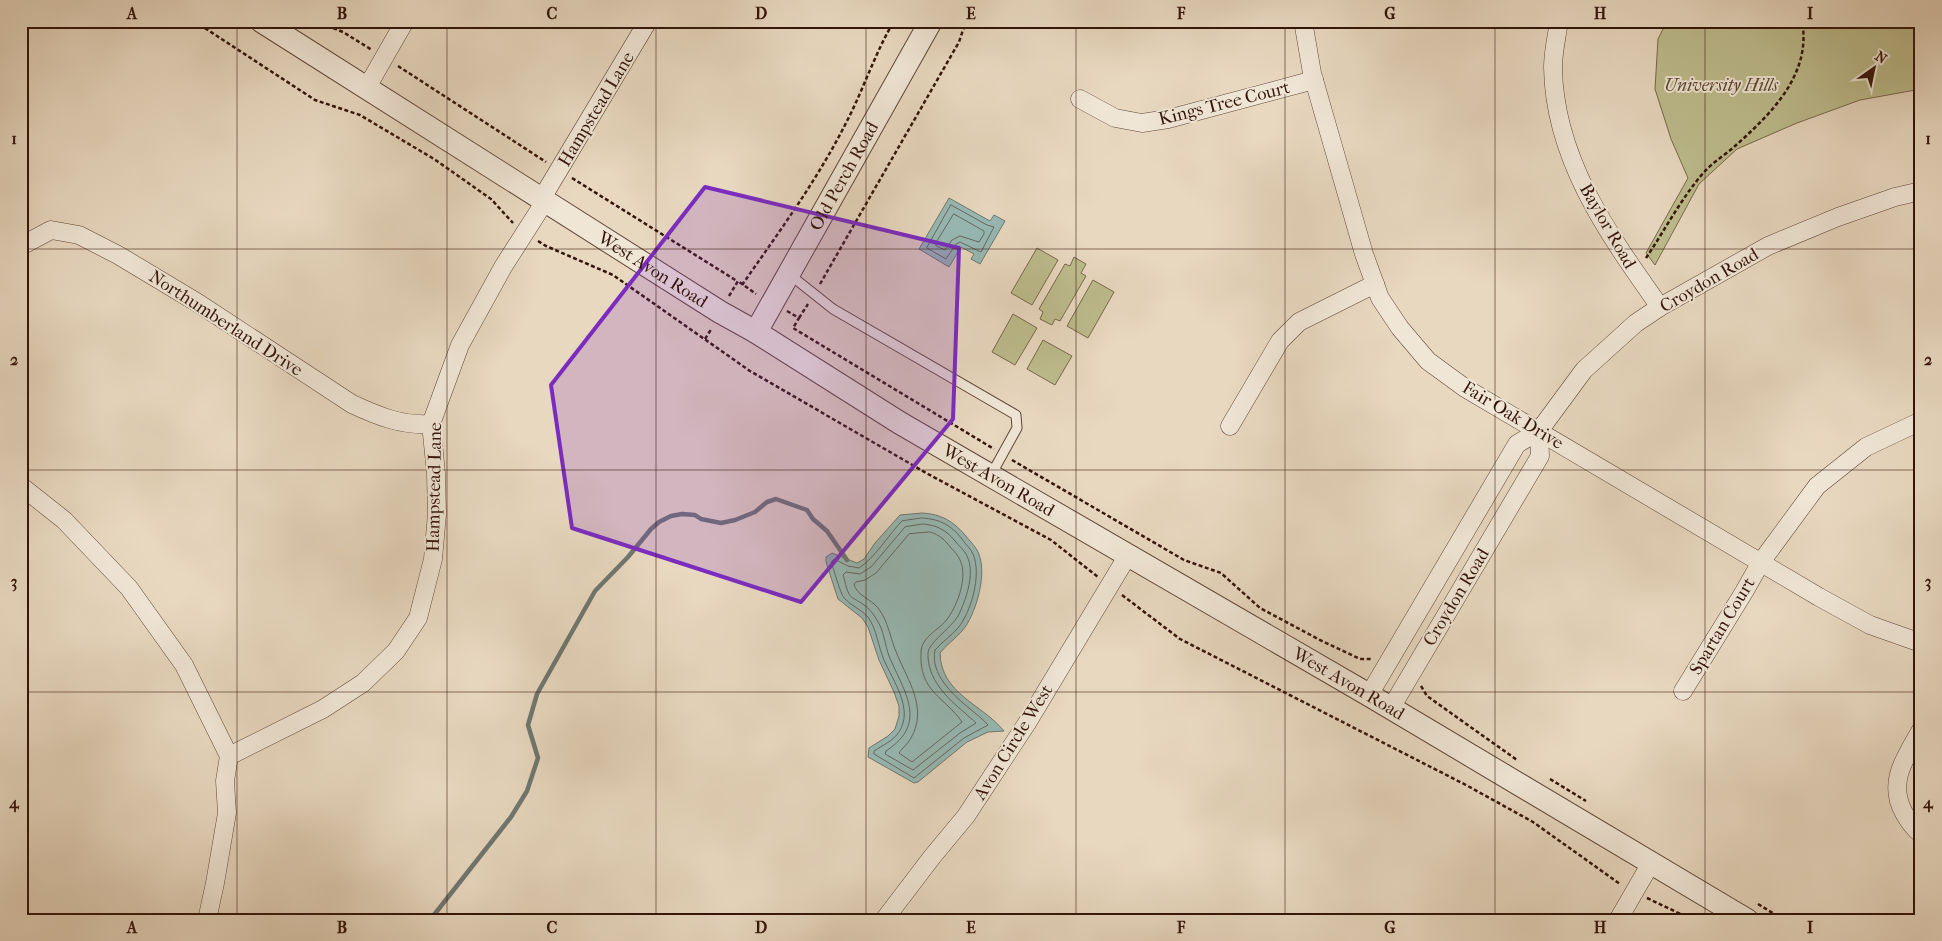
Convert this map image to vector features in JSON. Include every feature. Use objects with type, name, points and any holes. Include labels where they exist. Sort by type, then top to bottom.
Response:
[{"type":"street","name":"West Avon Road","points":[[261,21],[720,312],[756,332],[867,402],[1369,695],[1650,863],[1748,910]]},
{"type":"street","points":[[366,88],[405,21]]},
{"type":"street","name":"Hampstead Lane","points":[[229,756],[323,709],[363,683],[396,650],[418,618],[432,559],[437,514],[436,473],[431,424],[460,345],[498,275],[544,201],[545,193],[648,21]]},
{"type":"street","name":"Old Perch Road","points":[[756,332],[931,21]]},
{"type":"street","name":"Fair Oak Drive","points":[[1303,21],[1314,80],[1364,254],[1380,298],[1400,328],[1428,361],[1465,388],[1870,625],[1921,643]]},
{"type":"street","name":"Baylor Road","points":[[1559,21],[1553,66],[1558,114],[1567,147],[1591,204],[1660,307]]},
{"type":"street","name":"Kings Tree Court","points":[[1080,99],[1115,118],[1142,123],[1168,119],[1314,80]]},
{"type":"street","name":"Croydon Road","points":[[1369,695],[1517,444],[1539,431],[1584,370],[1636,323],[1660,307],[1768,246],[1838,217],[1895,197],[1921,191]]},
{"type":"street","name":"Northumberland Drive","points":[[21,246],[51,230],[79,234],[198,303],[352,404],[378,416],[400,422],[415,425],[431,424]]},
{"type":"street","points":[[1230,426],[1280,341],[1299,322],[1375,284]]},
{"type":"street","name":"Spartan Court","points":[[1683,691],[1761,562],[1817,486],[1866,447],[1921,421]]},
{"type":"street","name":"Croydon Road","points":[[1391,708],[1540,456],[1539,431]]},
{"type":"street","points":[[21,486],[64,520],[130,588],[184,665],[229,756],[225,781],[227,813],[207,920]]},
{"type":"street","name":"Avon Circle West","points":[[884,920],[966,816],[1027,723],[1128,555]]},
{"type":"street","points":[[1921,730],[1903,762],[1896,786],[1899,804],[1912,828],[1921,834]]},
{"type":"street","points":[[1618,920],[1650,863]]},
{"type":"lane","points":[[789,274],[833,309],[1016,415],[1017,428],[991,475]]},
{"type":"path","points":[[194,21],[315,100],[360,116],[434,159],[491,199],[509,220],[546,246],[613,275],[750,371],[928,474],[1051,540],[1180,639],[1533,822],[1623,885],[1693,920]]},
{"type":"path","points":[[315,21],[343,32],[369,48]]},
{"type":"path","points":[[742,285],[782,227],[847,122],[894,21]]},
{"type":"path","points":[[966,21],[958,42],[794,328],[1184,560],[1221,573],[1260,608],[1360,659],[1378,659]]},
{"type":"path","points":[[1636,273],[1682,202],[1707,170],[1748,134],[1784,95],[1798,69],[1803,48],[1804,33],[1802,21]]},
{"type":"path","points":[[394,64],[542,160]]},
{"type":"path","points":[[569,176],[756,294]]},
{"type":"path","points":[[728,298],[738,282]]},
{"type":"path","points":[[785,310],[799,318]]},
{"type":"path","points":[[705,339],[713,326]]},
{"type":"path","points":[[1420,684],[1427,696],[1524,765]]},
{"type":"path","points":[[1550,779],[1592,805]]},
{"type":"path","points":[[1748,910],[1784,920]]},
{"type":"highlighted area","points":[[705,187],[959,248],[953,419],[801,602],[572,528],[551,385]]},
{"type":"green space","name":"University Hills","points":[[1667,21],[1921,21],[1921,89],[1860,100],[1797,123],[1737,149],[1699,184],[1655,265],[1646,253],[1688,178],[1671,139],[1655,89],[1658,39]]},
{"type":"green space","points":[[1037,248],[1058,260],[1032,305],[1011,293]]},
{"type":"green space","points":[[1074,257],[1086,264],[1081,273],[1086,276],[1060,321],[1055,319],[1052,325],[1040,319],[1043,312],[1039,309],[1065,264],[1070,266]]},
{"type":"green space","points":[[1093,280],[1114,292],[1088,338],[1067,326]]},
{"type":"green space","points":[[1013,314],[1037,328],[1015,365],[992,352]]},
{"type":"green space","points":[[1043,340],[1072,356],[1055,385],[1027,369]]},
{"type":"water","points":[[949,198],[990,221],[994,215],[1005,221],[980,264],[971,259],[974,254],[961,247],[949,267],[919,249]]},
{"type":"water","points":[[922,513],[946,519],[965,535],[977,550],[982,569],[976,604],[972,615],[962,631],[940,653],[942,667],[947,679],[955,689],[1004,731],[988,732],[967,742],[918,782],[914,783],[868,757],[869,748],[888,736],[895,729],[899,716],[899,706],[879,660],[868,627],[862,618],[838,599],[826,557],[832,553],[857,563],[864,559],[875,543],[900,515]]},
{"type":"waterway","points":[[430,920],[511,817],[527,791],[538,758],[528,725],[537,694],[595,591],[659,522],[671,516],[682,514],[695,515],[701,519],[721,523],[755,512],[767,502],[776,499],[807,510],[813,519],[827,531],[847,560]]}]
